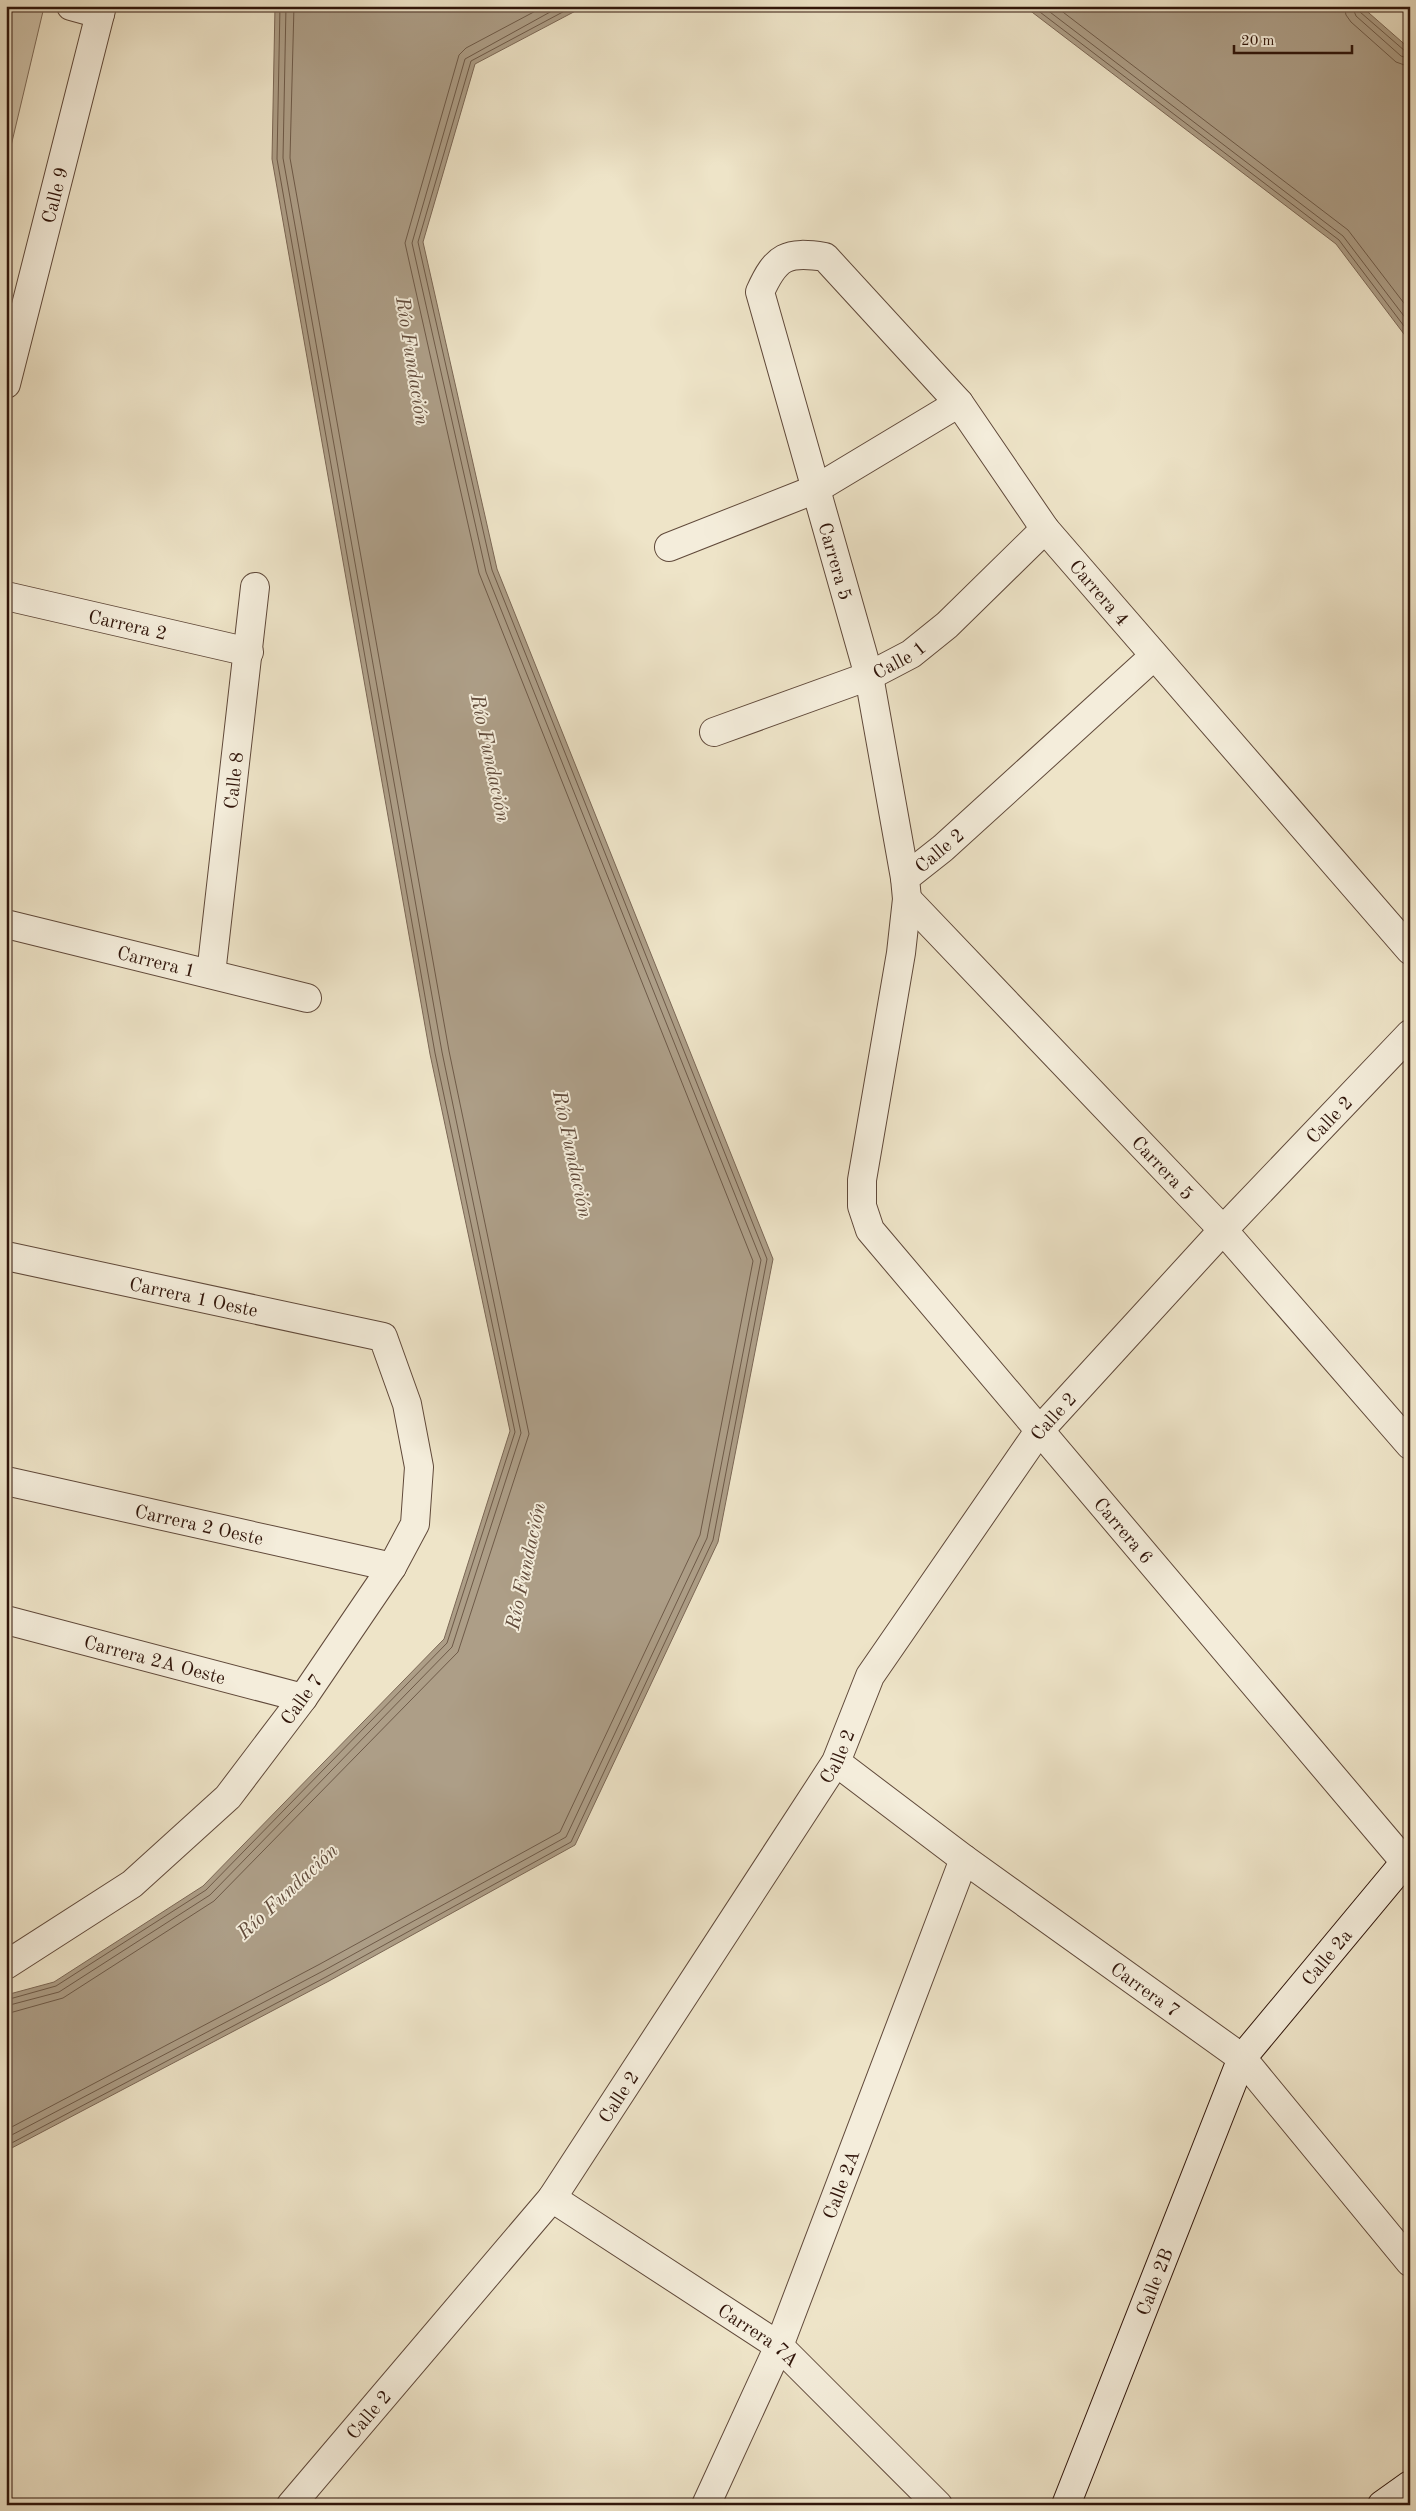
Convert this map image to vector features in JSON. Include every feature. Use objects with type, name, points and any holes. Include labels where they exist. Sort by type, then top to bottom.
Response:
[{"type":"street","points":[[71,6],[101,10]]},
{"type":"street","name":"Calle 9","points":[[6,384],[101,10]]},
{"type":"street","name":"Carrera 4","points":[[787,256],[807,254],[826,257],[959,403],[1045,529],[1410,950]]},
{"type":"street","name":"Carrera 5","points":[[787,256],[770,270],[760,292],[869,676],[906,889],[1223,1230],[1410,1445]]},
{"type":"street","points":[[670,547],[816,489],[959,403]]},
{"type":"street","name":"Calle 1","points":[[714,732],[869,676],[911,654],[947,625],[1045,529]]},
{"type":"street","name":"Calle 8","points":[[211,974],[255,587]]},
{"type":"street","name":"Carrera 2","points":[[6,596],[249,652]]},
{"type":"street","name":"Calle 2","points":[[862,1180],[901,953],[906,889],[943,848],[1154,656]]},
{"type":"street","name":"Carrera 1","points":[[6,924],[307,998]]},
{"type":"street","name":"Calle 2","points":[[292,2505],[552,2198],[836,1762],[870,1676],[1039,1431],[1223,1230],[1410,1034]]},
{"type":"street","name":"Carrera 6","points":[[862,1180],[862,1206],[870,1230],[1039,1431],[1408,1862]]},
{"type":"street","name":"Carrera 1 Oeste","points":[[6,1256],[383,1338]]},
{"type":"street","name":"Calle 7","points":[[6,1964],[140,1877],[228,1797],[303,1698],[392,1567],[415,1524],[419,1467],[407,1404],[383,1338]]},
{"type":"street","name":"Carrera 2 Oeste","points":[[6,1481],[392,1567]]},
{"type":"street","name":"Carrera 2A Oeste","points":[[6,1620],[303,1698]]},
{"type":"street","name":"Carrera 7","points":[[836,1762],[964,1859],[1242,2058],[1410,2262]]},
{"type":"street","name":"Calle 2A","points":[[706,2505],[779,2346],[964,1859]]},
{"type":"street","name":"Calle 2a","points":[[1242,2058],[1408,1862]]},
{"type":"street","name":"Calle 2B","points":[[1066,2505],[1242,2058]]},
{"type":"street","name":"Carrera 7A","points":[[552,2198],[779,2346],[938,2505]]},
{"type":"street","points":[[1382,2505],[1410,2485]]},
{"type":"shaded area","points":[[6,6],[44,7],[6,167]]},
{"type":"water","name":"Río Fundación","points":[[275,6],[585,6],[475,64],[423,242],[497,569],[773,1259],[718,1542],[575,1845],[329,1981],[6,2151],[6,1995],[54,1982],[203,1886],[444,1639],[510,1431],[430,1054],[272,159]]},
{"type":"water","points":[[1024,6],[1361,6],[1410,49],[1410,342],[1336,244]]}]
